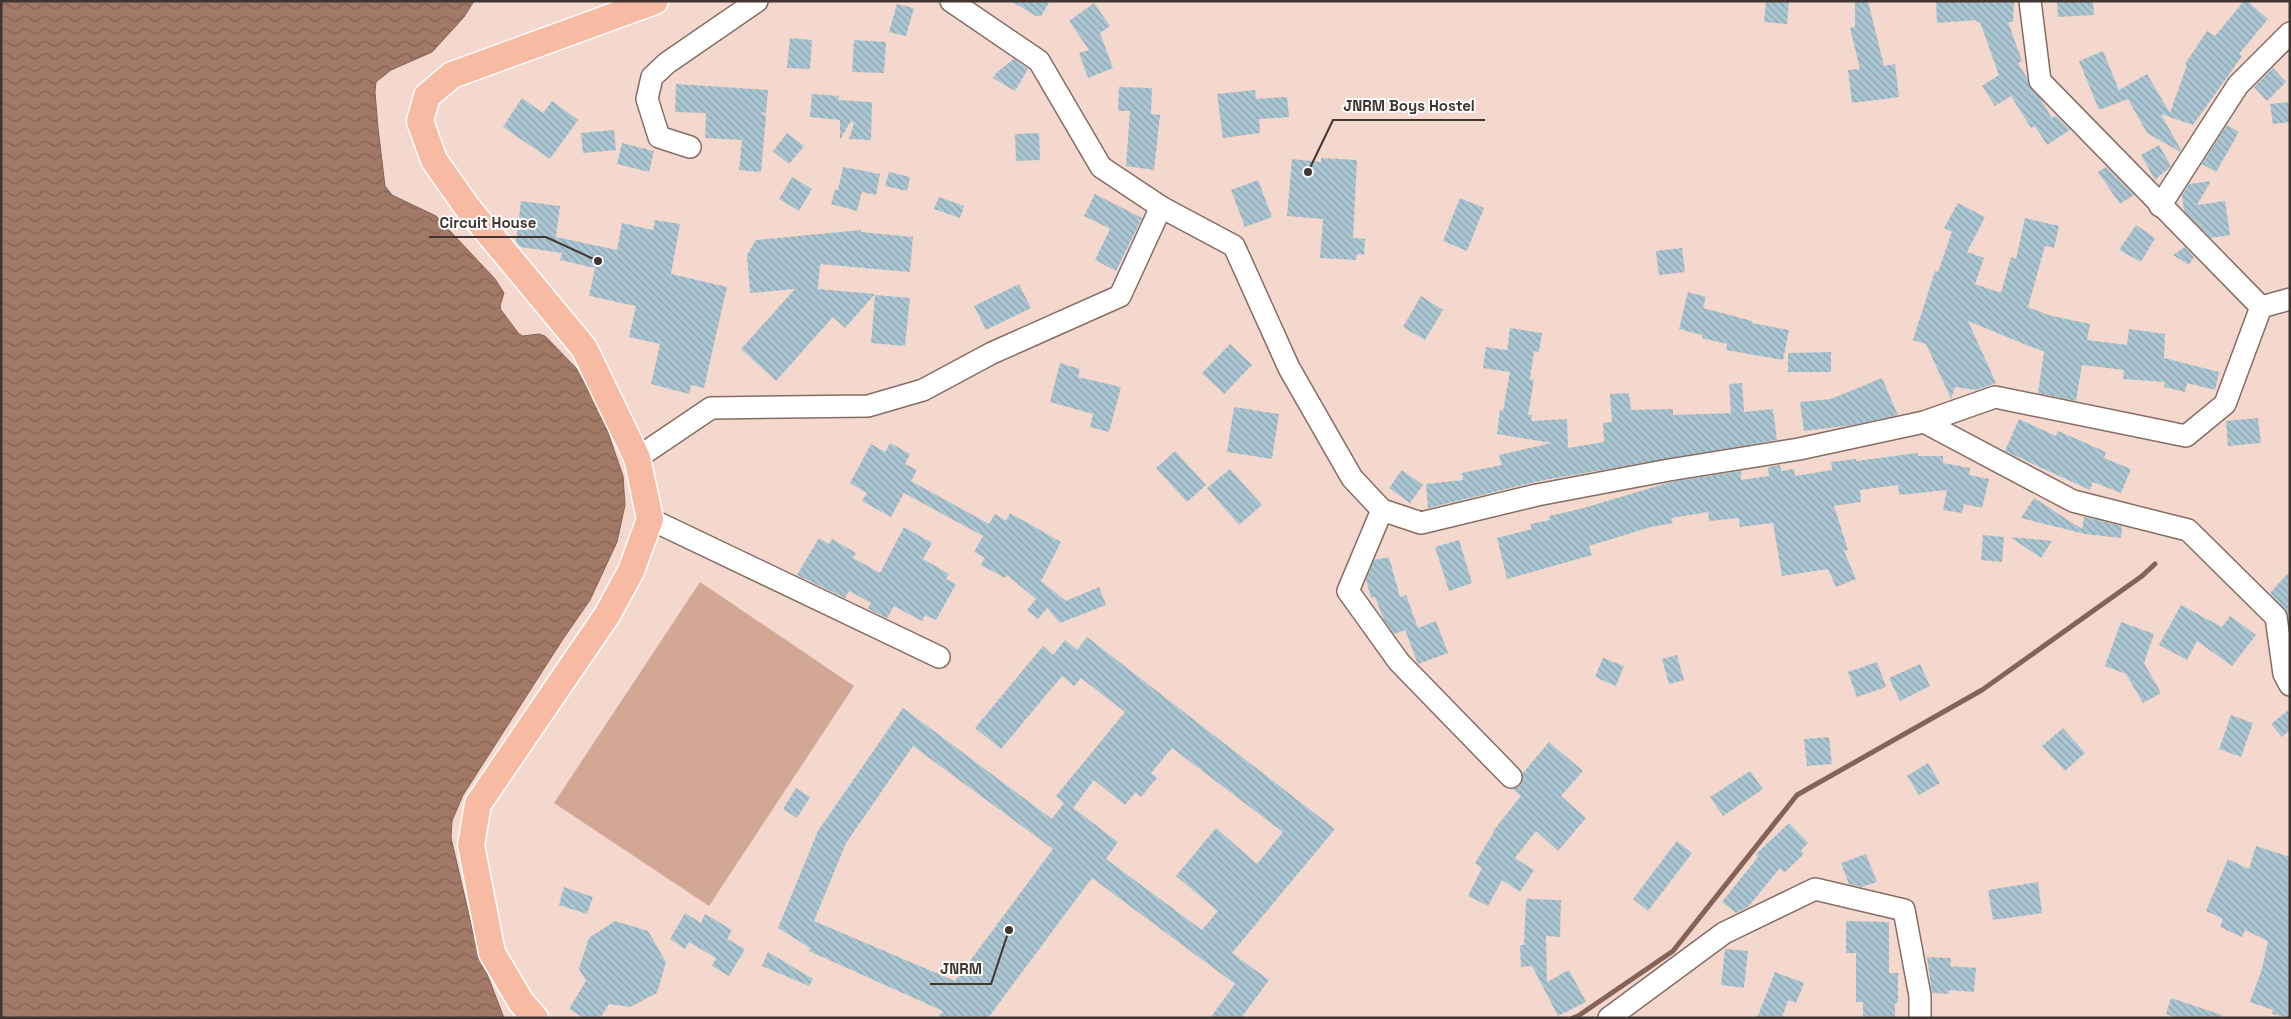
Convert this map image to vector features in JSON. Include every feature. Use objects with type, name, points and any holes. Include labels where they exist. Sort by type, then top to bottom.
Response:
[{"type":"main road","points":[[535,1018],[521,1002],[492,953],[471,845],[478,804],[608,615],[631,571],[650,519],[637,458],[584,348],[467,207],[434,160],[420,121],[426,96],[452,75],[655,1]]},
{"type":"street","points":[[690,147],[660,137],[647,99],[652,77],[667,64],[757,1]]},
{"type":"street","points":[[951,1],[1039,60],[1101,167],[1161,207],[1234,246],[1289,368],[1352,478],[1382,510],[1421,523],[1538,495],[1669,470],[1800,449],[1924,422],[1996,397],[2186,436],[2225,404],[2261,307]]},
{"type":"street","points":[[2030,1],[2040,81],[2160,206],[2261,307]]},
{"type":"street","points":[[2160,206],[2238,85],[2290,33]]},
{"type":"street","points":[[637,458],[711,408],[868,406],[923,390],[992,353],[1120,296],[1161,207]]},
{"type":"street","points":[[2261,307],[2290,299]]},
{"type":"street","points":[[1924,422],[2073,501],[2188,530],[2276,617],[2284,674],[2290,685]]},
{"type":"street","points":[[1382,510],[1348,591],[1399,662],[1511,777]]},
{"type":"street","points":[[650,519],[939,657]]},
{"type":"street","points":[[1609,1018],[1724,933],[1815,889],[1904,910],[1920,996],[1920,1018]]},
{"type":"shaded area","points":[[700,582],[854,686],[709,906],[554,803]]},
{"type":"water","points":[[1,1],[474,1],[464,17],[432,52],[391,70],[376,82],[378,128],[385,186],[392,195],[436,216],[495,279],[504,293],[500,306],[501,310],[519,334],[523,336],[539,334],[545,336],[576,368],[602,415],[623,476],[625,505],[617,542],[590,600],[463,795],[452,821],[451,838],[476,945],[504,1018],[1,1018]]},
{"type":"building","points":[[1011,1],[1050,1],[1041,16],[1036,16]]},
{"type":"building","points":[[1766,1],[1789,1],[1787,24],[1764,22]]},
{"type":"building","points":[[1855,1],[1868,1],[1884,66],[1895,64],[1899,97],[1852,103],[1848,70],[1860,69],[1850,28],[1855,27]]},
{"type":"building","points":[[1936,1],[2014,1],[2013,22],[2008,22],[2022,61],[2018,63],[2031,89],[2040,98],[2052,118],[2056,116],[2070,130],[2047,145],[2035,126],[2031,128],[2011,96],[1995,106],[1982,86],[1999,75],[1980,22],[1976,22],[1977,20],[1937,23]]},
{"type":"building","points":[[2057,1],[2093,1],[2094,15],[2058,17]]},
{"type":"building","points":[[2244,1],[2247,1],[2268,19],[2239,54],[2242,56],[2193,125],[2161,114],[2181,150],[2180,152],[2147,133],[2128,99],[2099,110],[2079,61],[2103,51],[2119,90],[2147,74],[2170,113],[2187,65],[2185,64],[2207,31],[2215,36]]},
{"type":"building","points":[[1094,3],[1110,26],[1100,33],[1113,68],[1088,78],[1079,53],[1089,50],[1069,21]]},
{"type":"building","points":[[897,4],[914,8],[906,36],[889,32]]},
{"type":"building","points":[[790,38],[812,40],[810,69],[787,68]]},
{"type":"building","points":[[854,40],[886,42],[884,73],[852,72]]},
{"type":"building","points":[[1014,59],[1028,69],[1015,91],[993,78],[997,72]]},
{"type":"building","points":[[2273,68],[2286,82],[2267,101],[2254,87]]},
{"type":"building","points":[[676,84],[768,90],[766,113],[761,112],[766,116],[761,172],[739,170],[742,140],[705,138],[706,113],[675,112]]},
{"type":"building","points":[[1119,87],[1152,88],[1151,114],[1160,115],[1154,170],[1126,166],[1130,111],[1118,111]]},
{"type":"building","points":[[1255,90],[1256,99],[1287,97],[1289,117],[1259,119],[1260,133],[1223,138],[1217,94]]},
{"type":"building","points":[[812,94],[839,96],[838,100],[872,102],[871,140],[849,139],[854,123],[851,121],[840,140],[840,120],[810,117]]},
{"type":"building","points":[[522,98],[543,113],[552,101],[578,120],[550,159],[503,127]]},
{"type":"building","points":[[2290,102],[2290,122],[2273,124],[2270,104]]},
{"type":"building","points":[[2227,125],[2239,132],[2216,172],[2202,164]]},
{"type":"building","points":[[614,130],[616,150],[583,153],[581,133]]},
{"type":"building","points":[[787,133],[804,146],[789,164],[773,151]]},
{"type":"building","points":[[1039,133],[1040,160],[1016,161],[1015,134]]},
{"type":"building","points":[[622,143],[654,151],[649,172],[617,164]]},
{"type":"building","points":[[2159,145],[2171,166],[2155,180],[2141,155]]},
{"type":"building","points":[[1321,158],[1357,160],[1353,238],[1365,239],[1364,255],[1357,254],[1356,260],[1320,258],[1323,219],[1287,216],[1292,159],[1321,162]]},
{"type":"building","points":[[843,167],[880,174],[876,195],[862,192],[857,211],[831,204],[835,190],[838,190]]},
{"type":"building","points":[[2106,167],[2134,195],[2120,204],[2098,172]]},
{"type":"building","points":[[889,172],[910,177],[907,191],[885,186]]},
{"type":"building","points":[[792,177],[812,189],[799,211],[779,199]]},
{"type":"building","points":[[1258,180],[1272,217],[1245,227],[1231,190]]},
{"type":"building","points":[[2211,181],[2197,205],[2225,201],[2230,235],[2211,238],[2184,211],[2182,195],[2189,184]]},
{"type":"building","points":[[1095,194],[1142,218],[1116,271],[1095,260],[1110,229],[1084,216]]},
{"type":"building","points":[[939,197],[964,206],[960,218],[934,209]]},
{"type":"building","points":[[1460,198],[1484,208],[1467,251],[1443,241]]},
{"type":"building","points":[[521,201],[560,206],[556,237],[617,250],[622,223],[653,230],[655,220],[680,224],[671,274],[727,287],[704,388],[691,385],[689,394],[651,384],[660,344],[629,337],[636,306],[589,296],[595,268],[560,260],[562,253],[520,247],[516,242]]},
{"type":"building","points":[[1958,203],[1985,217],[1967,252],[1984,258],[1975,284],[2001,293],[2011,257],[2016,259],[2025,218],[2059,226],[2054,248],[2045,246],[2028,307],[2048,315],[2090,324],[2087,340],[2127,345],[2129,329],[2165,334],[2164,358],[2219,372],[2215,390],[2187,383],[2185,392],[2164,387],[2165,382],[2123,379],[2124,370],[2082,365],[2076,401],[2038,393],[2044,352],[1968,321],[1996,383],[1976,390],[1955,387],[1951,399],[1926,344],[1913,340],[1935,271],[1938,272],[1952,232],[1944,228]]},
{"type":"building","points":[[2136,225],[2155,238],[2141,262],[2119,250]]},
{"type":"building","points":[[861,230],[861,232],[913,237],[910,272],[820,264],[818,289],[875,294],[845,328],[833,317],[776,381],[741,349],[795,289],[750,293],[747,255],[756,240]]},
{"type":"building","points":[[2185,247],[2194,257],[2189,265],[2173,255]]},
{"type":"building","points":[[1682,248],[1685,272],[1659,275],[1656,251]]},
{"type":"building","points":[[1019,284],[1031,308],[986,330],[974,306]]},
{"type":"building","points":[[1688,292],[1706,297],[1703,308],[1752,321],[1752,323],[1789,330],[1783,360],[1726,350],[1727,344],[1702,338],[1702,335],[1679,329]]},
{"type":"building","points":[[875,295],[910,298],[905,346],[871,343]]},
{"type":"building","points":[[1421,296],[1443,310],[1425,340],[1403,327]]},
{"type":"building","points":[[1510,328],[1542,333],[1539,352],[1534,351],[1530,379],[1534,380],[1528,415],[1532,415],[1531,421],[1567,419],[1568,448],[1604,442],[1603,423],[1612,422],[1610,394],[1629,393],[1631,410],[1673,409],[1673,415],[1731,413],[1729,384],[1742,383],[1744,412],[1773,409],[1777,440],[1544,480],[1428,508],[1426,484],[1463,480],[1462,473],[1502,465],[1499,455],[1552,443],[1497,434],[1500,410],[1503,411],[1510,372],[1483,368],[1486,347],[1507,350]]},
{"type":"building","points":[[1230,344],[1252,365],[1224,394],[1202,373]]},
{"type":"building","points":[[1831,352],[1831,372],[1788,372],[1788,353]]},
{"type":"building","points":[[1060,363],[1080,369],[1078,377],[1121,387],[1109,432],[1090,427],[1093,414],[1050,402]]},
{"type":"building","points":[[1882,378],[1898,415],[1853,425],[1804,431],[1800,402],[1831,399]]},
{"type":"building","points":[[1234,407],[1279,414],[1272,459],[1227,452]]},
{"type":"building","points":[[2258,418],[2261,443],[2228,446],[2226,421]]},
{"type":"building","points":[[2019,419],[2056,436],[2058,431],[2106,452],[2104,458],[2131,469],[2121,493],[2093,482],[2090,490],[2005,451]]},
{"type":"building","points":[[890,443],[910,454],[905,464],[917,470],[911,481],[989,524],[995,514],[1006,521],[1010,513],[1061,542],[1041,581],[1066,601],[1099,587],[1106,605],[1060,623],[1047,608],[1038,619],[1027,610],[1036,599],[1007,575],[1005,578],[981,565],[985,558],[974,552],[983,536],[904,493],[891,517],[862,501],[867,493],[850,483],[871,444],[885,452]]},
{"type":"building","points":[[1175,451],[1206,485],[1187,502],[1156,468]]},
{"type":"building","points":[[1917,453],[1918,456],[1943,456],[1943,463],[1970,468],[1969,475],[1989,479],[1982,508],[1964,504],[1962,513],[1943,510],[1947,490],[1899,495],[1898,485],[1860,490],[1861,502],[1834,506],[1848,550],[1844,551],[1856,579],[1836,587],[1828,569],[1782,576],[1773,523],[1740,527],[1739,518],[1709,521],[1708,512],[1671,518],[1673,523],[1651,527],[1589,546],[1592,555],[1507,579],[1497,538],[1532,529],[1530,524],[1550,520],[1549,516],[1580,509],[1671,482],[1741,471],[1741,480],[1769,476],[1768,467],[1780,465],[1781,471],[1794,469],[1795,476],[1832,470],[1831,462],[1856,459],[1856,461]]},
{"type":"building","points":[[1230,469],[1262,505],[1239,525],[1207,488]]},
{"type":"building","points":[[1402,470],[1423,485],[1410,503],[1389,488]]},
{"type":"building","points":[[2034,498],[2082,529],[2084,517],[2122,526],[2121,538],[2085,534],[2021,518]]},
{"type":"building","points":[[904,527],[932,543],[923,559],[949,574],[946,579],[956,584],[936,620],[925,615],[922,621],[894,606],[887,618],[868,609],[871,603],[849,591],[845,598],[797,575],[819,538],[829,544],[832,539],[856,553],[853,558],[880,573]]},
{"type":"building","points":[[1983,535],[2004,537],[2002,562],[1981,560]]},
{"type":"building","points":[[2010,537],[2052,541],[2041,558]]},
{"type":"building","points":[[1459,540],[1472,583],[1449,591],[1435,547]]},
{"type":"building","points":[[1389,557],[1400,597],[1406,595],[1418,628],[1436,621],[1448,653],[1418,664],[1405,630],[1394,634],[1384,620],[1375,597],[1371,598],[1366,580],[1374,560]]},
{"type":"building","points":[[2290,571],[2290,616],[2270,593]]},
{"type":"building","points":[[2181,605],[2222,627],[2230,616],[2256,635],[2232,666],[2197,641],[2187,660],[2159,645]]},
{"type":"building","points":[[2121,622],[2154,634],[2144,663],[2161,693],[2143,703],[2126,674],[2105,666]]},
{"type":"building","points":[[1087,637],[1335,829],[1232,953],[1269,980],[1241,1018],[1210,1018],[1235,984],[1092,878],[988,1018],[938,1018],[943,1011],[809,951],[810,948],[778,928],[818,831],[903,708],[1052,819],[1064,803],[1056,796],[1125,712],[1081,678],[1074,686],[1062,676],[1001,749],[975,728],[1043,646],[1053,655],[1065,640],[1077,650]],"holes":[[[913,746],[1053,849],[955,981],[814,921],[846,843]],[[1172,748],[1283,832],[1257,864],[1216,828],[1176,876],[1218,911],[1202,930],[1106,859],[1118,842],[1073,808],[1094,780],[1125,805],[1136,792],[1141,797],[1157,778],[1151,773]]]},
{"type":"building","points":[[1677,655],[1684,680],[1669,684],[1662,659]]},
{"type":"building","points":[[1603,658],[1624,666],[1616,686],[1595,677]]},
{"type":"building","points":[[1877,662],[1886,687],[1857,697],[1848,672]]},
{"type":"building","points":[[1920,664],[1930,686],[1900,701],[1889,678]]},
{"type":"building","points":[[2290,709],[2290,730],[2282,737],[2271,724]]},
{"type":"building","points":[[2231,715],[2253,723],[2241,757],[2219,749]]},
{"type":"building","points":[[2063,728],[2085,753],[2065,771],[2042,746]]},
{"type":"building","points":[[1829,737],[1832,764],[1807,766],[1804,739]]},
{"type":"building","points":[[1549,742],[1583,771],[1561,796],[1586,818],[1558,851],[1536,831],[1515,858],[1534,870],[1520,892],[1502,880],[1488,906],[1468,896],[1482,868],[1475,863],[1493,831],[1521,796],[1513,789],[1520,786],[1523,780],[1523,773]]},
{"type":"building","points":[[1928,763],[1940,783],[1919,795],[1907,776]]},
{"type":"building","points":[[1750,771],[1763,789],[1723,816],[1710,797]]},
{"type":"building","points":[[796,788],[810,797],[797,818],[783,809]]},
{"type":"building","points":[[1789,823],[1808,843],[1801,850],[1804,854],[1784,873],[1780,868],[1748,907],[1736,913],[1722,902],[1758,857],[1756,854]]},
{"type":"building","points":[[1677,841],[1692,853],[1648,911],[1633,899]]},
{"type":"building","points":[[2256,846],[2290,857],[2290,1018],[2272,1014],[2273,1010],[2250,1002],[2262,969],[2268,941],[2245,930],[2242,937],[2220,927],[2223,919],[2206,911],[2228,859],[2249,869]]},
{"type":"building","points":[[1866,854],[1877,882],[1862,887],[1849,884],[1841,863]]},
{"type":"building","points":[[2038,882],[2042,913],[1993,920],[1988,890]]},
{"type":"building","points":[[564,887],[593,897],[587,914],[559,905]]},
{"type":"building","points":[[1526,899],[1561,900],[1560,937],[1546,936],[1547,982],[1569,970],[1586,1002],[1558,1016],[1532,966],[1521,967],[1520,945],[1524,945]]},
{"type":"building","points":[[685,913],[701,923],[705,914],[732,930],[727,939],[745,949],[729,976],[712,966],[716,958],[689,942],[685,949],[670,939]]},
{"type":"building","points":[[615,921],[648,931],[666,962],[657,993],[630,1007],[609,1004],[600,1018],[584,1018],[569,1009],[586,981],[579,969],[589,938]]},
{"type":"building","points":[[1846,921],[1889,922],[1889,973],[1898,973],[1898,1003],[1895,1003],[1895,1018],[1863,1018],[1863,1002],[1856,1002],[1856,953],[1846,953]]},
{"type":"building","points":[[1725,949],[1748,951],[1744,988],[1721,985]]},
{"type":"building","points":[[768,952],[813,979],[809,986],[762,966]]},
{"type":"building","points":[[1927,957],[1951,958],[1950,966],[1976,968],[1974,992],[1949,990],[1949,994],[1932,993]]},
{"type":"building","points":[[1775,972],[1804,983],[1796,1003],[1788,1000],[1782,1018],[1757,1018]]},
{"type":"building","points":[[2171,998],[2222,1015],[2222,1018],[2177,1018],[2166,1014]]},
{"type":"waterway","points":[[1573,1018],[1673,951],[1797,795],[1982,690],[2142,576],[2155,564]]},
{"type":"place","name":"JNRM Boys Hostel","points":[[1308,172]]},
{"type":"place","name":"Circuit House","points":[[598,261]]},
{"type":"place","name":"JNRM","points":[[1009,930]]}]
